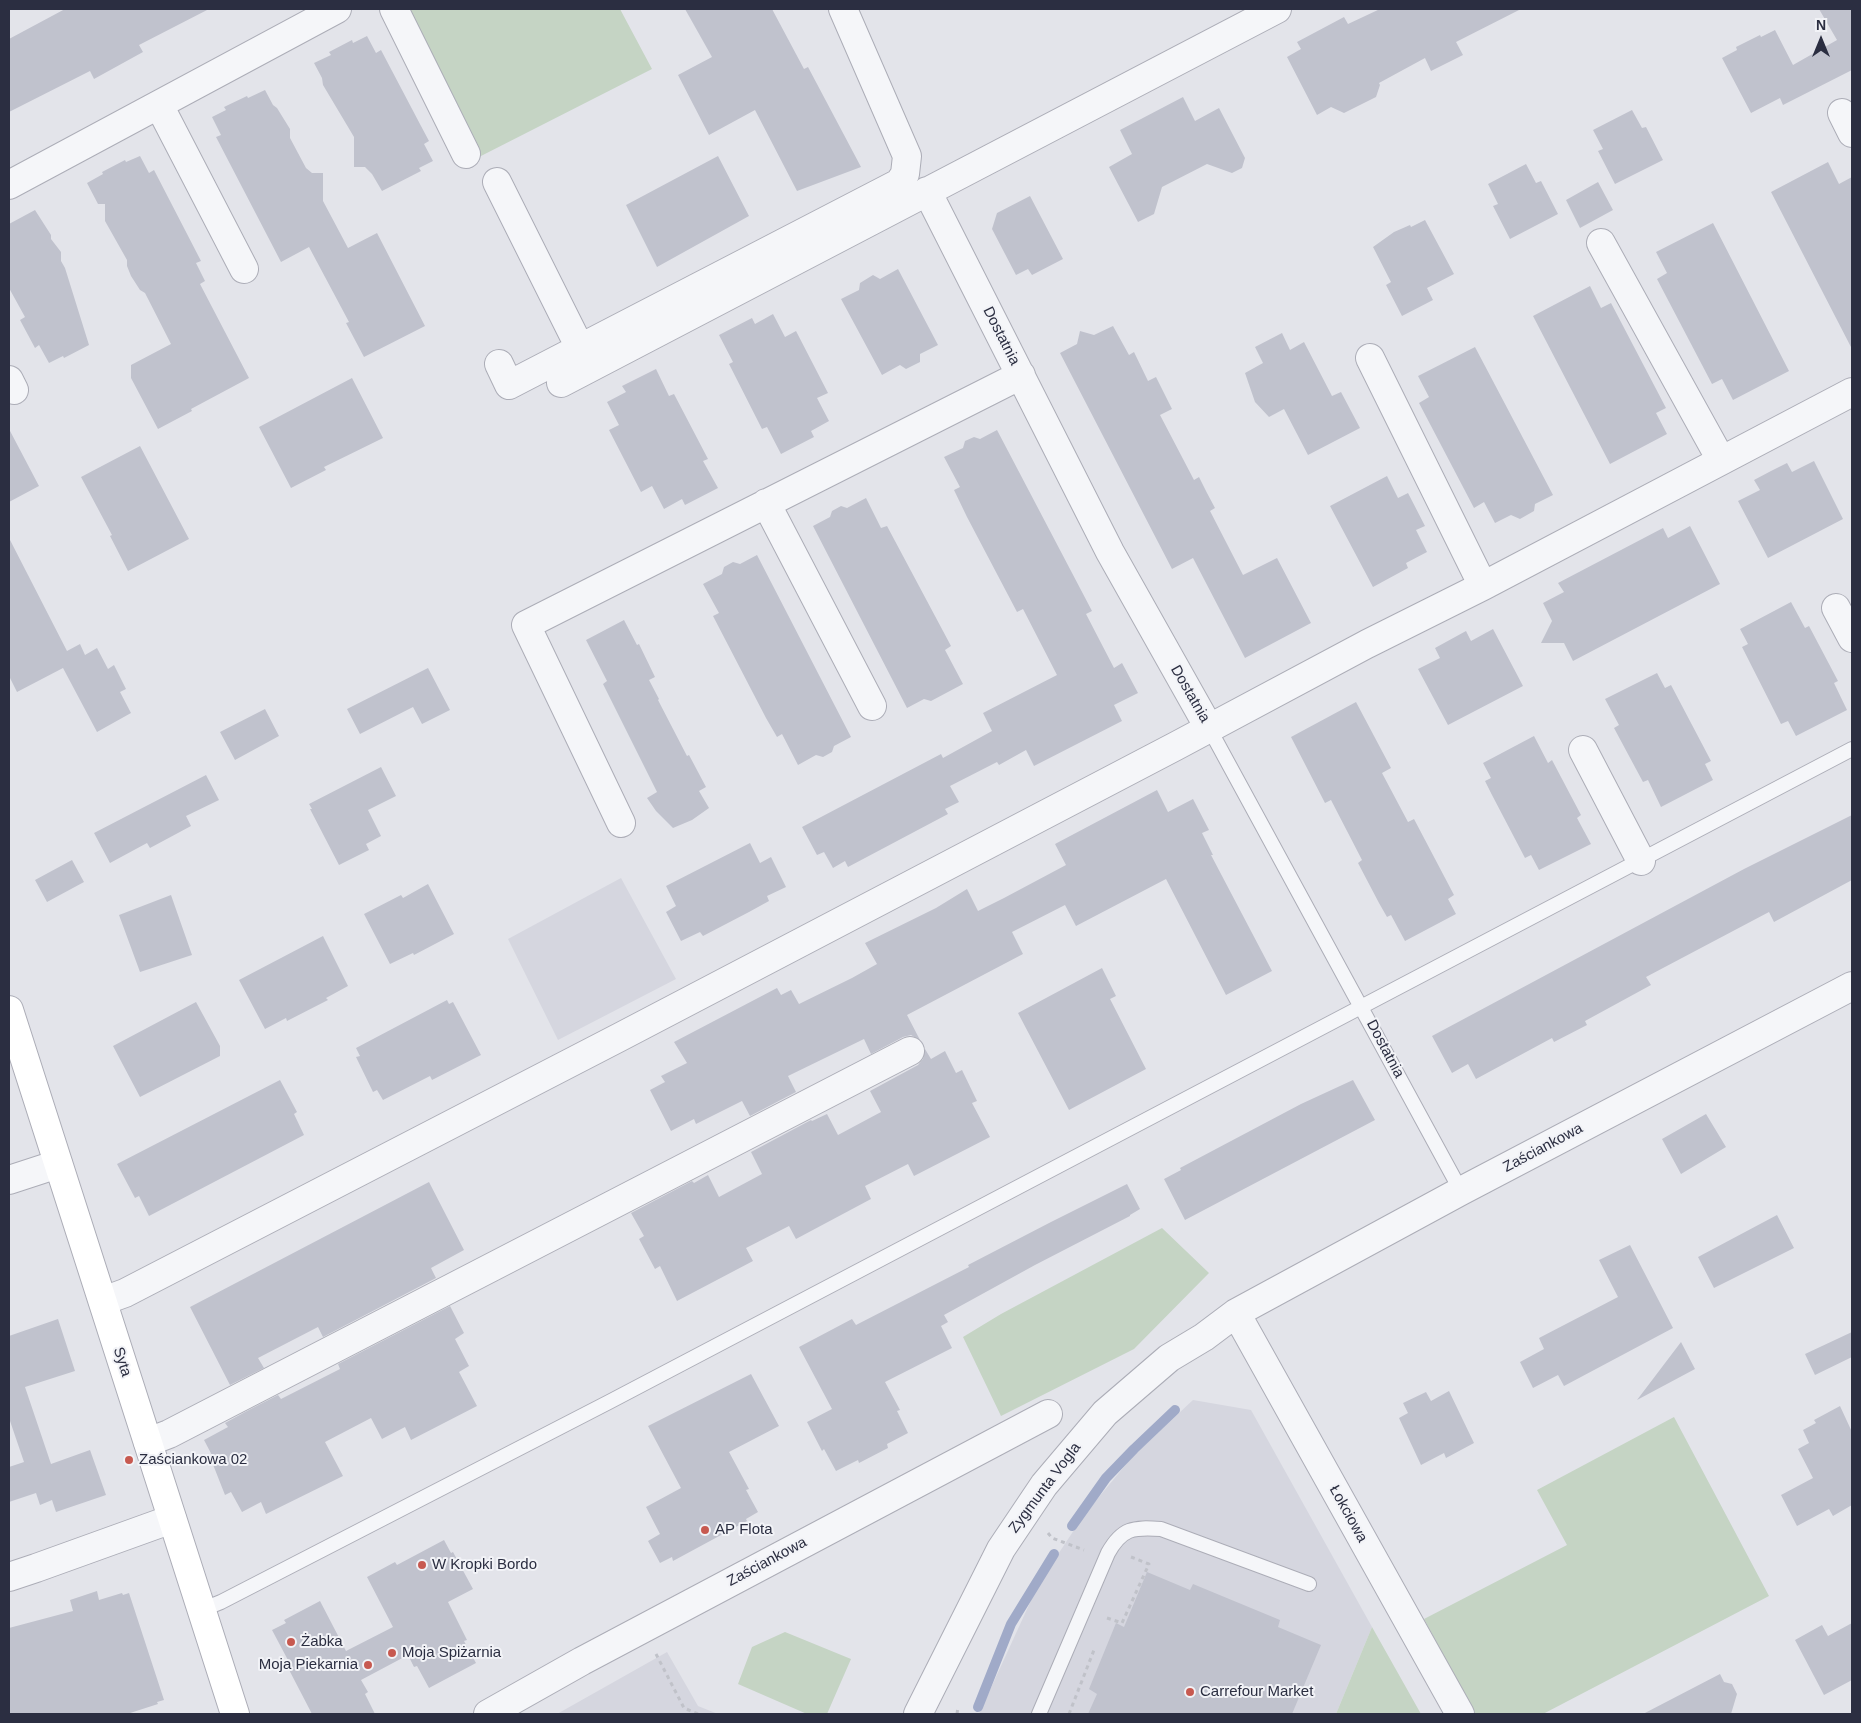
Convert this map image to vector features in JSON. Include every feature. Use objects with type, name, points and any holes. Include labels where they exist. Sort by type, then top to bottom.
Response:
[{"type":"street","points":[[9,185],[338,9]]},
{"type":"street","points":[[394,9],[466,154]]},
{"type":"street","points":[[499,364],[509,385],[899,183],[905,174],[908,163],[907,156],[843,9]]},
{"type":"street","points":[[561,383],[1277,9]]},
{"type":"street","points":[[159,105],[244,269]]},
{"type":"street","points":[[497,182],[580,348]]},
{"type":"street","name":"Dostatnia","points":[[928,191],[1110,552],[1209,728]]},
{"type":"street","points":[[1601,243],[1721,460]]},
{"type":"street","points":[[1370,358],[1484,586]]},
{"type":"street","points":[[622,823],[526,626],[1021,375]]},
{"type":"street","points":[[103,1301],[134,1288],[567,1064],[1852,392]]},
{"type":"street","points":[[766,503],[872,706]]},
{"type":"street","points":[[1836,608],[1852,638]]},
{"type":"street","points":[[1583,750],[1642,861]]},
{"type":"street","name":"Zaściankowa","points":[[1236,1313],[1461,1191],[1852,986]]},
{"type":"street","name":"Syta","points":[[11,1023],[103,1301],[235,1714]]},
{"type":"street","points":[[148,1442],[169,1434],[910,1051]]},
{"type":"street","points":[[9,1180],[58,1164]]},
{"type":"street","name":"Zygmunta Vogla","points":[[918,1714],[1001,1548],[1044,1485],[1105,1413],[1169,1358],[1204,1337],[1236,1313]]},
{"type":"street","name":"Łokciowa","points":[[1236,1313],[1460,1714]]},
{"type":"street","name":"Zaściankowa","points":[[488,1714],[642,1629],[1048,1414]]},
{"type":"street","points":[[9,1577],[172,1519]]},
{"type":"lane","name":"Dostatnia","points":[[1209,728],[1461,1191]]},
{"type":"lane","points":[[201,1610],[222,1602],[600,1407],[1852,749]]},
{"type":"lane","points":[[1039,1714],[1108,1553],[1115,1541],[1125,1532],[1144,1528],[1161,1529],[1309,1584]]},
{"type":"path","points":[[1042,1540],[1052,1525]]},
{"type":"path","points":[[1047,1532],[1052,1538],[1091,1553]]},
{"type":"path","points":[[1104,1626],[1107,1617],[1122,1623],[1148,1564],[1123,1554]]},
{"type":"path","points":[[642,1629],[684,1708],[698,1714]]},
{"type":"path","points":[[1069,1714],[1097,1644]]},
{"type":"path","points":[[957,1714],[961,1699]]},
{"type":"shaded area","points":[[621,878],[676,979],[558,1040],[508,939]]},
{"type":"shaded area","points":[[1193,1400],[1251,1410],[1372,1627],[1336,1714],[979,1714],[1039,1583],[1084,1515],[1133,1456]]},
{"type":"shaded area","points":[[667,1652],[698,1706],[718,1714],[557,1714]]},
{"type":"green space","points":[[401,9],[620,9],[652,69],[479,157]]},
{"type":"green space","points":[[1162,1228],[1209,1273],[1134,1349],[1001,1416],[963,1337],[1001,1314]]},
{"type":"green space","points":[[1674,1417],[1769,1596],[1543,1714],[1475,1714],[1424,1619],[1567,1545],[1537,1490]]},
{"type":"green space","points":[[1372,1627],[1421,1714],[1336,1714]]},
{"type":"green space","points":[[785,1632],[851,1659],[827,1714],[807,1714],[738,1684],[752,1647]]},
{"type":"building","points":[[65,9],[209,9],[139,45],[143,52],[94,79],[90,71],[9,112],[9,39]]},
{"type":"building","points":[[685,9],[772,9],[804,69],[808,67],[861,167],[797,191],[755,110],[709,135],[678,75],[712,57]]},
{"type":"building","points":[[1380,9],[1521,9],[1456,42],[1463,55],[1431,71],[1425,58],[1379,83],[1376,97],[1344,113],[1331,107],[1317,115],[1287,57],[1301,49],[1297,42],[1344,17],[1348,24]]},
{"type":"building","points":[[1819,9],[1852,9],[1852,70],[1783,105],[1780,98],[1751,113],[1722,58],[1737,50],[1736,47],[1775,30],[1793,65],[1837,40]]},
{"type":"building","points":[[367,36],[376,53],[381,50],[429,141],[424,144],[433,161],[419,168],[421,171],[382,191],[372,174],[365,167],[354,167],[354,137],[323,85],[322,78],[314,63],[331,55],[329,52],[352,40],[353,43]]},
{"type":"building","points":[[265,90],[290,129],[290,138],[306,168],[312,173],[323,173],[323,201],[348,248],[377,233],[425,326],[364,357],[346,323],[349,322],[309,247],[281,262],[216,137],[221,135],[212,117],[226,110],[224,107]]},
{"type":"building","points":[[1183,97],[1195,121],[1219,108],[1245,158],[1242,168],[1232,173],[1207,164],[1162,187],[1154,214],[1138,222],[1109,167],[1132,154],[1120,130]]},
{"type":"building","points":[[1632,110],[1642,128],[1646,127],[1663,160],[1615,184],[1598,151],[1603,149],[1593,130]]},
{"type":"building","points":[[140,156],[149,173],[154,170],[201,261],[196,263],[205,281],[200,284],[249,378],[158,429],[131,378],[131,365],[171,344],[145,293],[140,290],[131,276],[127,260],[105,221],[105,204],[98,204],[87,183],[103,174],[102,172],[125,160],[126,162]]},
{"type":"building","points":[[718,156],[749,216],[657,267],[626,205]]},
{"type":"building","points":[[1828,162],[1839,184],[1852,177],[1852,349],[1771,192]]},
{"type":"building","points":[[1526,164],[1536,183],[1541,181],[1558,214],[1510,239],[1493,206],[1498,204],[1488,184]]},
{"type":"building","points":[[1598,182],[1613,210],[1580,228],[1566,200]]},
{"type":"building","points":[[1030,196],[1063,259],[1032,275],[1028,269],[1016,275],[992,229],[997,213]]},
{"type":"building","points":[[35,210],[51,235],[51,239],[61,252],[61,261],[65,268],[89,345],[64,358],[63,356],[49,363],[39,345],[35,348],[20,320],[25,317],[9,288],[9,224]]},
{"type":"building","points":[[1425,220],[1454,274],[1427,288],[1433,300],[1402,316],[1386,285],[1391,282],[1373,247],[1394,232]]},
{"type":"building","points":[[1713,223],[1789,371],[1733,400],[1722,379],[1712,384],[1657,279],[1667,273],[1656,252]]},
{"type":"building","points":[[898,269],[938,345],[920,354],[920,362],[906,369],[900,365],[882,375],[841,299],[859,290],[860,283],[873,275],[880,279]]},
{"type":"building","points":[[1590,286],[1601,308],[1611,303],[1666,408],[1656,413],[1667,434],[1610,464],[1533,316]]},
{"type":"building","points":[[773,314],[785,337],[796,331],[828,393],[817,398],[829,421],[811,431],[814,437],[781,454],[767,427],[762,429],[729,364],[733,362],[719,335],[752,318],[755,324]]},
{"type":"building","points":[[1113,326],[1129,355],[1134,352],[1148,381],[1156,377],[1172,409],[1160,415],[1194,480],[1199,477],[1215,508],[1210,511],[1243,575],[1277,558],[1311,623],[1245,658],[1193,558],[1172,569],[1060,353],[1077,344],[1080,331],[1094,335]]},
{"type":"building","points":[[1282,333],[1290,350],[1304,342],[1332,396],[1341,392],[1360,428],[1308,455],[1284,409],[1269,417],[1255,402],[1245,373],[1263,363],[1255,347]]},
{"type":"building","points":[[1475,347],[1553,495],[1535,504],[1534,511],[1520,519],[1511,515],[1495,523],[1484,502],[1474,508],[1419,403],[1429,397],[1418,376]]},
{"type":"building","points":[[656,369],[669,396],[674,394],[708,459],[703,461],[718,488],[685,505],[682,499],[664,509],[652,486],[641,492],[609,430],[619,425],[607,402],[626,392],[622,386]]},
{"type":"building","points":[[352,378],[383,438],[324,467],[326,470],[291,488],[259,427]]},
{"type":"building","points":[[9,429],[39,486],[9,502]]},
{"type":"building","points":[[997,430],[1092,611],[1086,614],[1114,668],[1122,663],[1138,693],[1114,705],[1122,721],[1034,766],[1026,750],[999,765],[997,762],[950,786],[959,802],[945,809],[948,814],[848,867],[845,861],[833,868],[824,852],[817,855],[802,827],[941,754],[943,758],[992,731],[983,713],[1057,675],[1023,609],[1017,612],[967,517],[954,490],[960,487],[944,457],[963,448],[965,441],[974,437],[980,439]]},
{"type":"building","points":[[140,446],[189,539],[128,571],[110,536],[112,535],[81,477]]},
{"type":"building","points":[[1814,461],[1843,519],[1768,558],[1738,501],[1760,490],[1754,480],[1771,471],[1787,463],[1792,472]]},
{"type":"building","points":[[1387,476],[1398,498],[1408,493],[1425,526],[1416,530],[1427,552],[1406,563],[1408,568],[1373,587],[1330,506]]},
{"type":"building","points":[[866,498],[881,528],[887,526],[951,646],[945,650],[963,684],[931,701],[924,699],[907,708],[813,526],[830,517],[832,511],[841,506],[847,508]]},
{"type":"building","points":[[1690,526],[1720,584],[1573,661],[1564,643],[1541,643],[1552,621],[1543,603],[1564,592],[1558,583],[1663,528],[1668,538]]},
{"type":"building","points":[[9,538],[67,651],[80,644],[85,655],[97,648],[108,669],[114,665],[126,689],[120,692],[131,713],[97,732],[63,668],[17,692],[9,676]]},
{"type":"building","points":[[757,555],[851,737],[834,746],[832,752],[823,757],[816,755],[798,765],[782,734],[777,737],[766,718],[713,616],[719,613],[703,584],[722,574],[724,567],[733,562],[740,564]]},
{"type":"building","points":[[1791,602],[1805,628],[1809,626],[1838,681],[1834,683],[1847,710],[1796,736],[1788,721],[1781,724],[1742,647],[1748,644],[1740,629]]},
{"type":"building","points":[[624,620],[637,645],[639,644],[655,677],[649,680],[658,700],[687,756],[689,755],[706,787],[699,791],[709,808],[692,820],[673,828],[656,811],[647,798],[657,792],[603,684],[607,681],[586,640]]},
{"type":"building","points":[[1493,629],[1523,686],[1448,725],[1418,669],[1440,658],[1435,648],[1466,631],[1471,641]]},
{"type":"building","points":[[428,668],[450,710],[422,724],[413,707],[360,734],[347,709]]},
{"type":"building","points":[[1657,673],[1665,688],[1671,685],[1711,761],[1705,764],[1713,780],[1661,807],[1648,780],[1643,782],[1614,728],[1619,725],[1605,699]]},
{"type":"building","points":[[1356,702],[1391,768],[1382,773],[1408,822],[1414,819],[1454,895],[1448,899],[1456,914],[1405,941],[1391,915],[1387,917],[1358,863],[1362,860],[1331,800],[1325,803],[1291,737]]},
{"type":"building","points":[[265,709],[279,736],[235,760],[220,732]]},
{"type":"building","points":[[1534,736],[1548,763],[1552,760],[1581,815],[1577,818],[1591,844],[1539,870],[1531,855],[1525,858],[1492,795],[1485,781],[1491,778],[1483,763]]},
{"type":"building","points":[[381,767],[396,796],[368,810],[381,836],[366,844],[369,850],[339,865],[309,804]]},
{"type":"building","points":[[206,775],[219,800],[186,816],[191,826],[150,848],[147,843],[110,863],[94,833]]},
{"type":"building","points":[[1157,790],[1168,812],[1193,799],[1209,830],[1202,833],[1213,855],[1211,855],[1272,971],[1226,995],[1166,879],[1076,926],[1065,905],[1012,932],[1023,954],[907,1015],[920,1040],[911,1035],[903,1037],[871,1054],[864,1039],[788,1076],[796,1092],[750,1116],[742,1101],[696,1124],[694,1119],[671,1131],[650,1090],[665,1082],[661,1076],[687,1063],[674,1042],[777,988],[781,995],[791,990],[799,1004],[852,978],[877,964],[865,943],[936,908],[967,889],[978,911],[1004,898],[1066,865],[1055,844]]},
{"type":"building","points":[[1852,815],[1852,880],[1774,922],[1769,912],[1646,977],[1651,985],[1585,1021],[1587,1025],[1554,1042],[1552,1038],[1476,1079],[1468,1064],[1452,1073],[1432,1036],[1744,869]]},
{"type":"building","points":[[750,843],[760,863],[771,857],[786,887],[767,896],[769,901],[703,936],[700,932],[681,941],[666,912],[676,906],[666,886]]},
{"type":"building","points":[[72,860],[84,882],[47,902],[35,880]]},
{"type":"building","points":[[428,884],[454,934],[414,955],[413,953],[390,964],[364,914],[401,895],[403,898]]},
{"type":"building","points":[[171,895],[192,955],[140,972],[119,915]]},
{"type":"building","points":[[323,936],[348,986],[326,998],[328,1000],[287,1021],[286,1018],[265,1029],[239,980]]},
{"type":"building","points":[[1102,968],[1116,996],[1110,999],[1146,1069],[1069,1110],[1018,1013]]},
{"type":"building","points":[[447,1000],[449,1004],[453,1002],[481,1055],[432,1080],[430,1076],[383,1100],[377,1090],[373,1092],[356,1057],[360,1056],[356,1048]]},
{"type":"building","points":[[196,1002],[220,1046],[220,1056],[140,1097],[113,1046]]},
{"type":"building","points":[[925,1049],[931,1059],[945,1051],[956,1073],[962,1070],[977,1101],[972,1103],[990,1137],[914,1176],[908,1164],[865,1186],[871,1199],[796,1239],[789,1226],[746,1248],[753,1261],[677,1301],[660,1266],[655,1269],[639,1239],[644,1236],[631,1213],[692,1181],[694,1183],[708,1175],[719,1197],[762,1174],[751,1152],[811,1120],[827,1114],[838,1135],[881,1112],[870,1091],[918,1065],[923,1059]]},
{"type":"building","points":[[280,1080],[297,1112],[294,1114],[304,1135],[149,1216],[139,1196],[135,1198],[117,1164]]},
{"type":"building","points":[[1353,1080],[1375,1120],[1185,1220],[1164,1179],[1181,1170],[1180,1168],[1301,1104]]},
{"type":"building","points":[[1706,1114],[1726,1147],[1681,1174],[1662,1139]]},
{"type":"building","points":[[429,1182],[464,1250],[431,1268],[436,1278],[323,1337],[318,1327],[258,1358],[264,1368],[230,1385],[190,1307]]},
{"type":"building","points":[[1127,1184],[1140,1209],[944,1315],[948,1322],[941,1326],[952,1348],[885,1382],[900,1410],[897,1411],[908,1433],[887,1444],[888,1448],[859,1463],[858,1460],[836,1471],[824,1449],[822,1451],[807,1422],[832,1409],[799,1347],[852,1319],[856,1325],[969,1267],[968,1265]]},
{"type":"building","points":[[1777,1215],[1794,1248],[1714,1288],[1698,1257]]},
{"type":"building","points":[[1630,1245],[1673,1328],[1564,1386],[1558,1375],[1533,1388],[1520,1362],[1544,1349],[1539,1338],[1618,1297],[1599,1260]]},
{"type":"building","points":[[450,1306],[464,1333],[455,1339],[469,1366],[459,1372],[477,1406],[411,1440],[405,1427],[382,1439],[371,1418],[325,1442],[343,1476],[266,1514],[261,1502],[242,1512],[231,1492],[225,1495],[212,1462],[215,1461],[204,1440],[228,1427],[225,1423],[245,1412],[278,1395],[281,1399],[340,1369],[338,1364]]},
{"type":"building","points":[[58,1319],[75,1371],[25,1387],[51,1464],[90,1450],[106,1495],[56,1512],[52,1500],[40,1505],[36,1493],[9,1502],[9,1467],[24,1462],[9,1418],[9,1336]]},
{"type":"building","points":[[1852,1332],[1852,1357],[1815,1375],[1805,1354]]},
{"type":"building","points":[[1681,1342],[1695,1369],[1637,1400]]},
{"type":"building","points":[[751,1374],[779,1426],[729,1452],[749,1489],[746,1490],[758,1512],[746,1519],[747,1521],[673,1561],[672,1557],[660,1563],[648,1541],[660,1534],[646,1507],[681,1488],[648,1426]]},
{"type":"building","points":[[1449,1391],[1474,1443],[1446,1458],[1444,1453],[1421,1465],[1399,1418],[1408,1413],[1403,1403],[1426,1392],[1431,1401]]},
{"type":"building","points":[[1840,1406],[1852,1432],[1852,1505],[1833,1516],[1829,1509],[1797,1526],[1781,1495],[1813,1478],[1798,1449],[1809,1443],[1803,1430],[1816,1423],[1814,1420]]},
{"type":"building","points":[[444,1540],[451,1553],[453,1552],[473,1589],[448,1602],[467,1640],[464,1641],[476,1663],[429,1688],[417,1666],[414,1667],[408,1655],[361,1680],[368,1692],[365,1694],[375,1714],[312,1714],[286,1664],[289,1662],[272,1630],[286,1623],[284,1620],[320,1601],[346,1651],[393,1627],[367,1577],[395,1562],[397,1565]]},
{"type":"building","points":[[1147,1572],[1190,1590],[1193,1584],[1280,1620],[1278,1627],[1321,1645],[1292,1714],[1088,1714],[1097,1694],[1089,1689],[1116,1623],[1124,1627]]},
{"type":"building","points":[[97,1591],[99,1600],[122,1593],[123,1595],[129,1593],[164,1700],[157,1702],[158,1704],[127,1714],[9,1714],[9,1628],[73,1611],[70,1600]]},
{"type":"building","points":[[1852,1623],[1852,1680],[1824,1695],[1795,1640],[1822,1625],[1828,1636]]},
{"type":"building","points":[[1720,1674],[1724,1682],[1732,1684],[1737,1694],[1731,1714],[1643,1714]]},
{"type":"waterway","points":[[1072,1526],[1106,1478],[1175,1410]]},
{"type":"waterway","points":[[978,1707],[1011,1624],[1054,1554]]},
{"type":"place","name":"Zaściankowa 02","points":[[129,1460]]},
{"type":"place","name":"AP Flota","points":[[705,1530]]},
{"type":"place","name":"W Kropki Bordo","points":[[422,1565]]},
{"type":"place","name":"Żabka","points":[[291,1642]]},
{"type":"place","name":"Moja Spiżarnia","points":[[392,1653]]},
{"type":"place","name":"Moja Piekarnia","points":[[368,1665]]},
{"type":"place","name":"Carrefour Market","points":[[1190,1692]]}]
